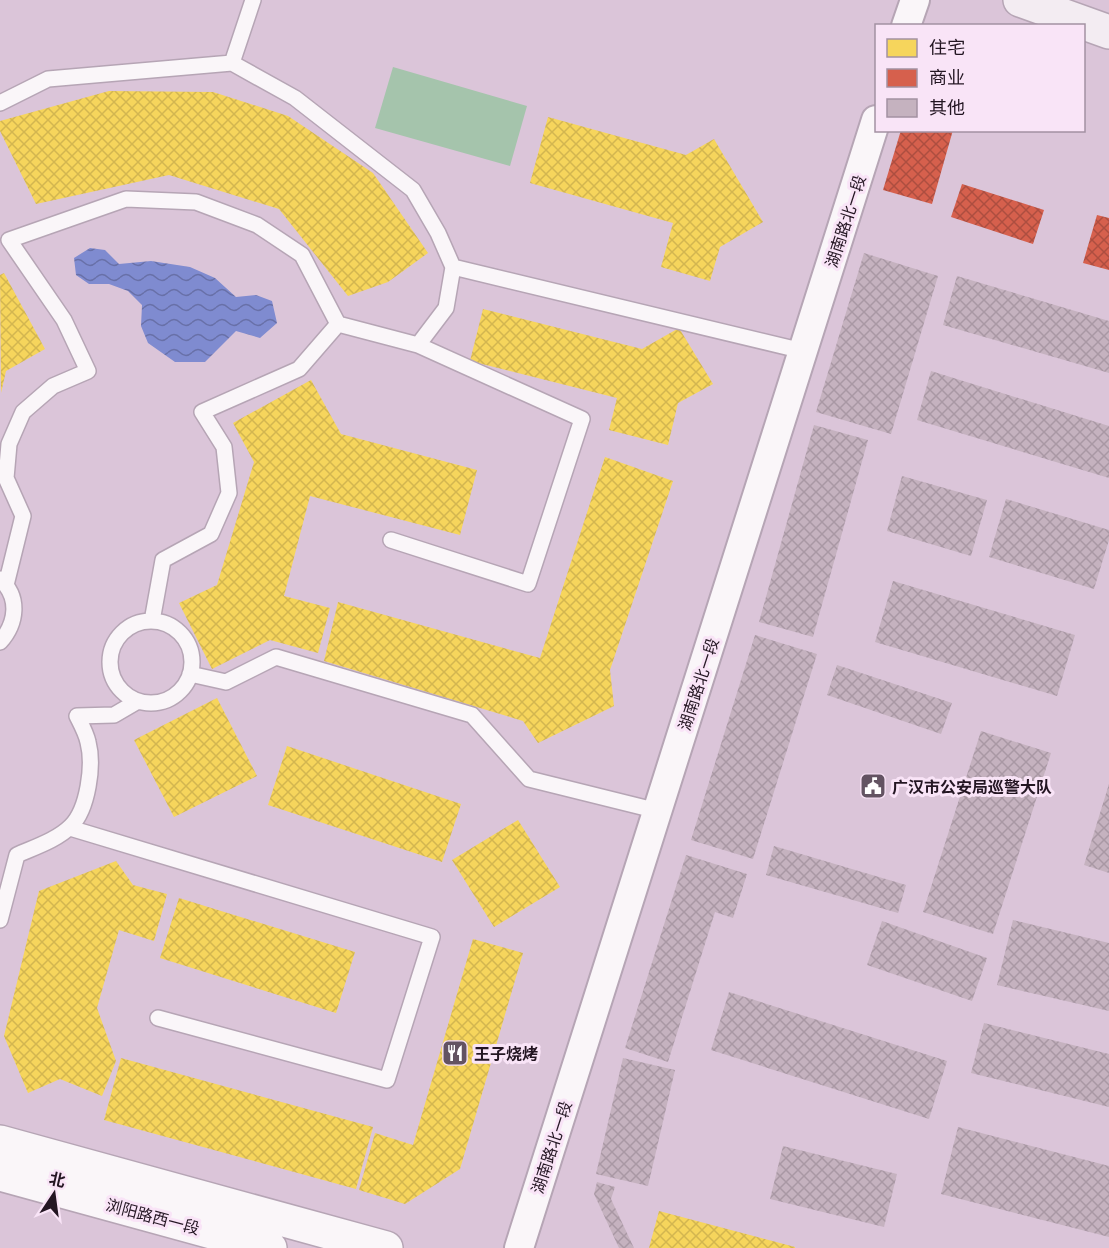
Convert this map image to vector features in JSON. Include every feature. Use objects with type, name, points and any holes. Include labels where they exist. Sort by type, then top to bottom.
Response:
[{"type":"main road","points":[[1020,0],[1109,32]]},
{"type":"street","points":[[907,24],[915,0]]},
{"type":"street","name":"湖南路北一段","points":[[519,1248],[875,123]]},
{"type":"street","points":[[0,1142],[386,1248]]},
{"type":"street","name":"浏阳路西一段","points":[[0,1174],[270,1248]]},
{"type":"lane","points":[[232,63],[253,0]]},
{"type":"lane","points":[[0,103],[48,79],[232,63],[295,98],[413,190],[438,233],[453,267],[446,308],[418,345]]},
{"type":"lane","points":[[0,642],[13,623],[15,610],[13,597],[3,582],[23,516],[6,478],[9,444],[22,412],[52,386],[88,371],[64,320],[5,238],[126,199],[196,202],[257,225],[302,255],[338,324],[418,345],[582,419],[528,584],[391,540]]},
{"type":"lane","points":[[453,267],[803,351]]},
{"type":"lane","points":[[152,621],[163,561],[211,534],[229,493],[224,447],[202,412],[299,369],[338,324]]},
{"type":"lane","points":[[159,621],[173,627],[183,636],[190,648],[192,661],[190,674],[184,686],[164,701],[151,703],[138,701],[126,695],[116,685],[109,658],[113,645],[121,633],[132,625],[159,621]]},
{"type":"lane","points":[[190,674],[226,682],[276,657],[287,660],[472,715],[529,779],[658,811]]},
{"type":"lane","points":[[0,920],[17,855],[50,841],[70,828],[80,814],[90,776],[88,742],[77,716],[114,715],[138,701]]},
{"type":"lane","points":[[70,828],[432,937],[387,1080],[158,1018]]},
{"type":"green space","points":[[393,67],[527,106],[510,166],[375,128]]},
{"type":"water","points":[[90,248],[105,250],[119,264],[151,261],[190,267],[215,278],[236,297],[256,295],[272,301],[277,323],[260,338],[236,331],[205,362],[175,362],[148,343],[141,326],[142,305],[128,291],[109,284],[89,284],[76,275],[74,258]]},
{"type":"building: 住宅","points":[[109,91],[213,92],[288,116],[373,173],[428,253],[388,282],[348,296],[279,209],[169,175],[36,204],[0,131],[0,121]]},
{"type":"building: 住宅","points":[[548,117],[686,155],[714,139],[763,222],[720,247],[710,281],[661,267],[673,223],[530,183]]},
{"type":"building: 住宅","points":[[4,273],[45,349],[6,371],[1,393],[0,275]]},
{"type":"building: 住宅","points":[[483,309],[642,349],[679,328],[713,384],[678,403],[668,445],[609,430],[617,398],[470,361]]},
{"type":"building: 住宅","points":[[311,380],[341,434],[477,470],[460,535],[310,496],[284,596],[330,608],[318,653],[270,640],[212,669],[179,603],[217,585],[254,462],[233,423]]},
{"type":"building: 住宅","points":[[605,457],[673,481],[610,670],[614,706],[538,743],[523,721],[324,661],[338,602],[540,658]]},
{"type":"building: 住宅","points":[[217,698],[257,776],[174,817],[134,740]]},
{"type":"building: 住宅","points":[[287,746],[461,804],[442,862],[268,805]]},
{"type":"building: 住宅","points":[[518,820],[560,887],[494,927],[452,860]]},
{"type":"building: 住宅","points":[[116,861],[133,885],[167,894],[154,941],[119,930],[97,1008],[116,1061],[102,1096],[60,1079],[28,1093],[4,1036],[39,891]]},
{"type":"building: 住宅","points":[[179,898],[355,952],[336,1013],[160,958]]},
{"type":"building: 住宅","points":[[473,939],[523,953],[460,1169],[405,1204],[359,1190],[375,1133],[413,1145]]},
{"type":"building: 住宅","points":[[121,1058],[373,1127],[356,1189],[104,1120]]},
{"type":"building: 住宅","points":[[659,1211],[795,1247],[795,1248],[649,1248]]},
{"type":"building: 商业","points":[[900,132],[952,132],[932,204],[883,190]]},
{"type":"building: 商业","points":[[962,184],[1044,210],[1033,244],[951,217]]},
{"type":"building: 商业","points":[[1097,215],[1109,218],[1109,270],[1083,263]]},
{"type":"building: 其他","points":[[864,253],[938,276],[891,434],[816,412]]},
{"type":"building: 其他","points":[[957,276],[1109,321],[1109,373],[943,325]]},
{"type":"building: 其他","points":[[931,371],[1109,426],[1109,478],[917,420]]},
{"type":"building: 其他","points":[[814,425],[868,440],[813,637],[759,622]]},
{"type":"building: 其他","points":[[902,476],[987,500],[971,556],[887,531]]},
{"type":"building: 其他","points":[[1006,499],[1109,530],[1109,540],[1094,589],[989,557]]},
{"type":"building: 其他","points":[[893,581],[1075,635],[1057,696],[875,642]]},
{"type":"building: 其他","points":[[755,635],[817,654],[753,859],[691,840]]},
{"type":"building: 其他","points":[[837,665],[952,703],[941,734],[827,695]]},
{"type":"building: 其他","points":[[981,731],[1051,753],[993,934],[923,912]]},
{"type":"building: 其他","points":[[1109,784],[1109,873],[1084,865]]},
{"type":"building: 其他","points":[[774,846],[906,885],[898,913],[766,875]]},
{"type":"building: 其他","points":[[686,855],[747,874],[733,918],[715,912],[668,1062],[625,1048]]},
{"type":"building: 其他","points":[[1013,920],[1109,943],[1109,1011],[997,985]]},
{"type":"building: 其他","points":[[882,921],[987,958],[972,1001],[867,965]]},
{"type":"building: 其他","points":[[729,992],[947,1061],[929,1119],[711,1050]]},
{"type":"building: 其他","points":[[984,1023],[1109,1054],[1109,1107],[971,1073]]},
{"type":"building: 其他","points":[[623,1058],[675,1070],[648,1186],[596,1174]]},
{"type":"building: 其他","points":[[958,1127],[1109,1166],[1109,1237],[941,1194]]},
{"type":"building: 其他","points":[[783,1146],[897,1174],[884,1227],[770,1199]]},
{"type":"building: 其他","points":[[597,1182],[615,1187],[611,1199],[634,1248],[619,1248],[594,1194]]},
{"type":"place","name":"广汉市公安局巡警大队","points":[[873,786]]},
{"type":"place","name":"王子烧烤","points":[[455,1053]]}]
